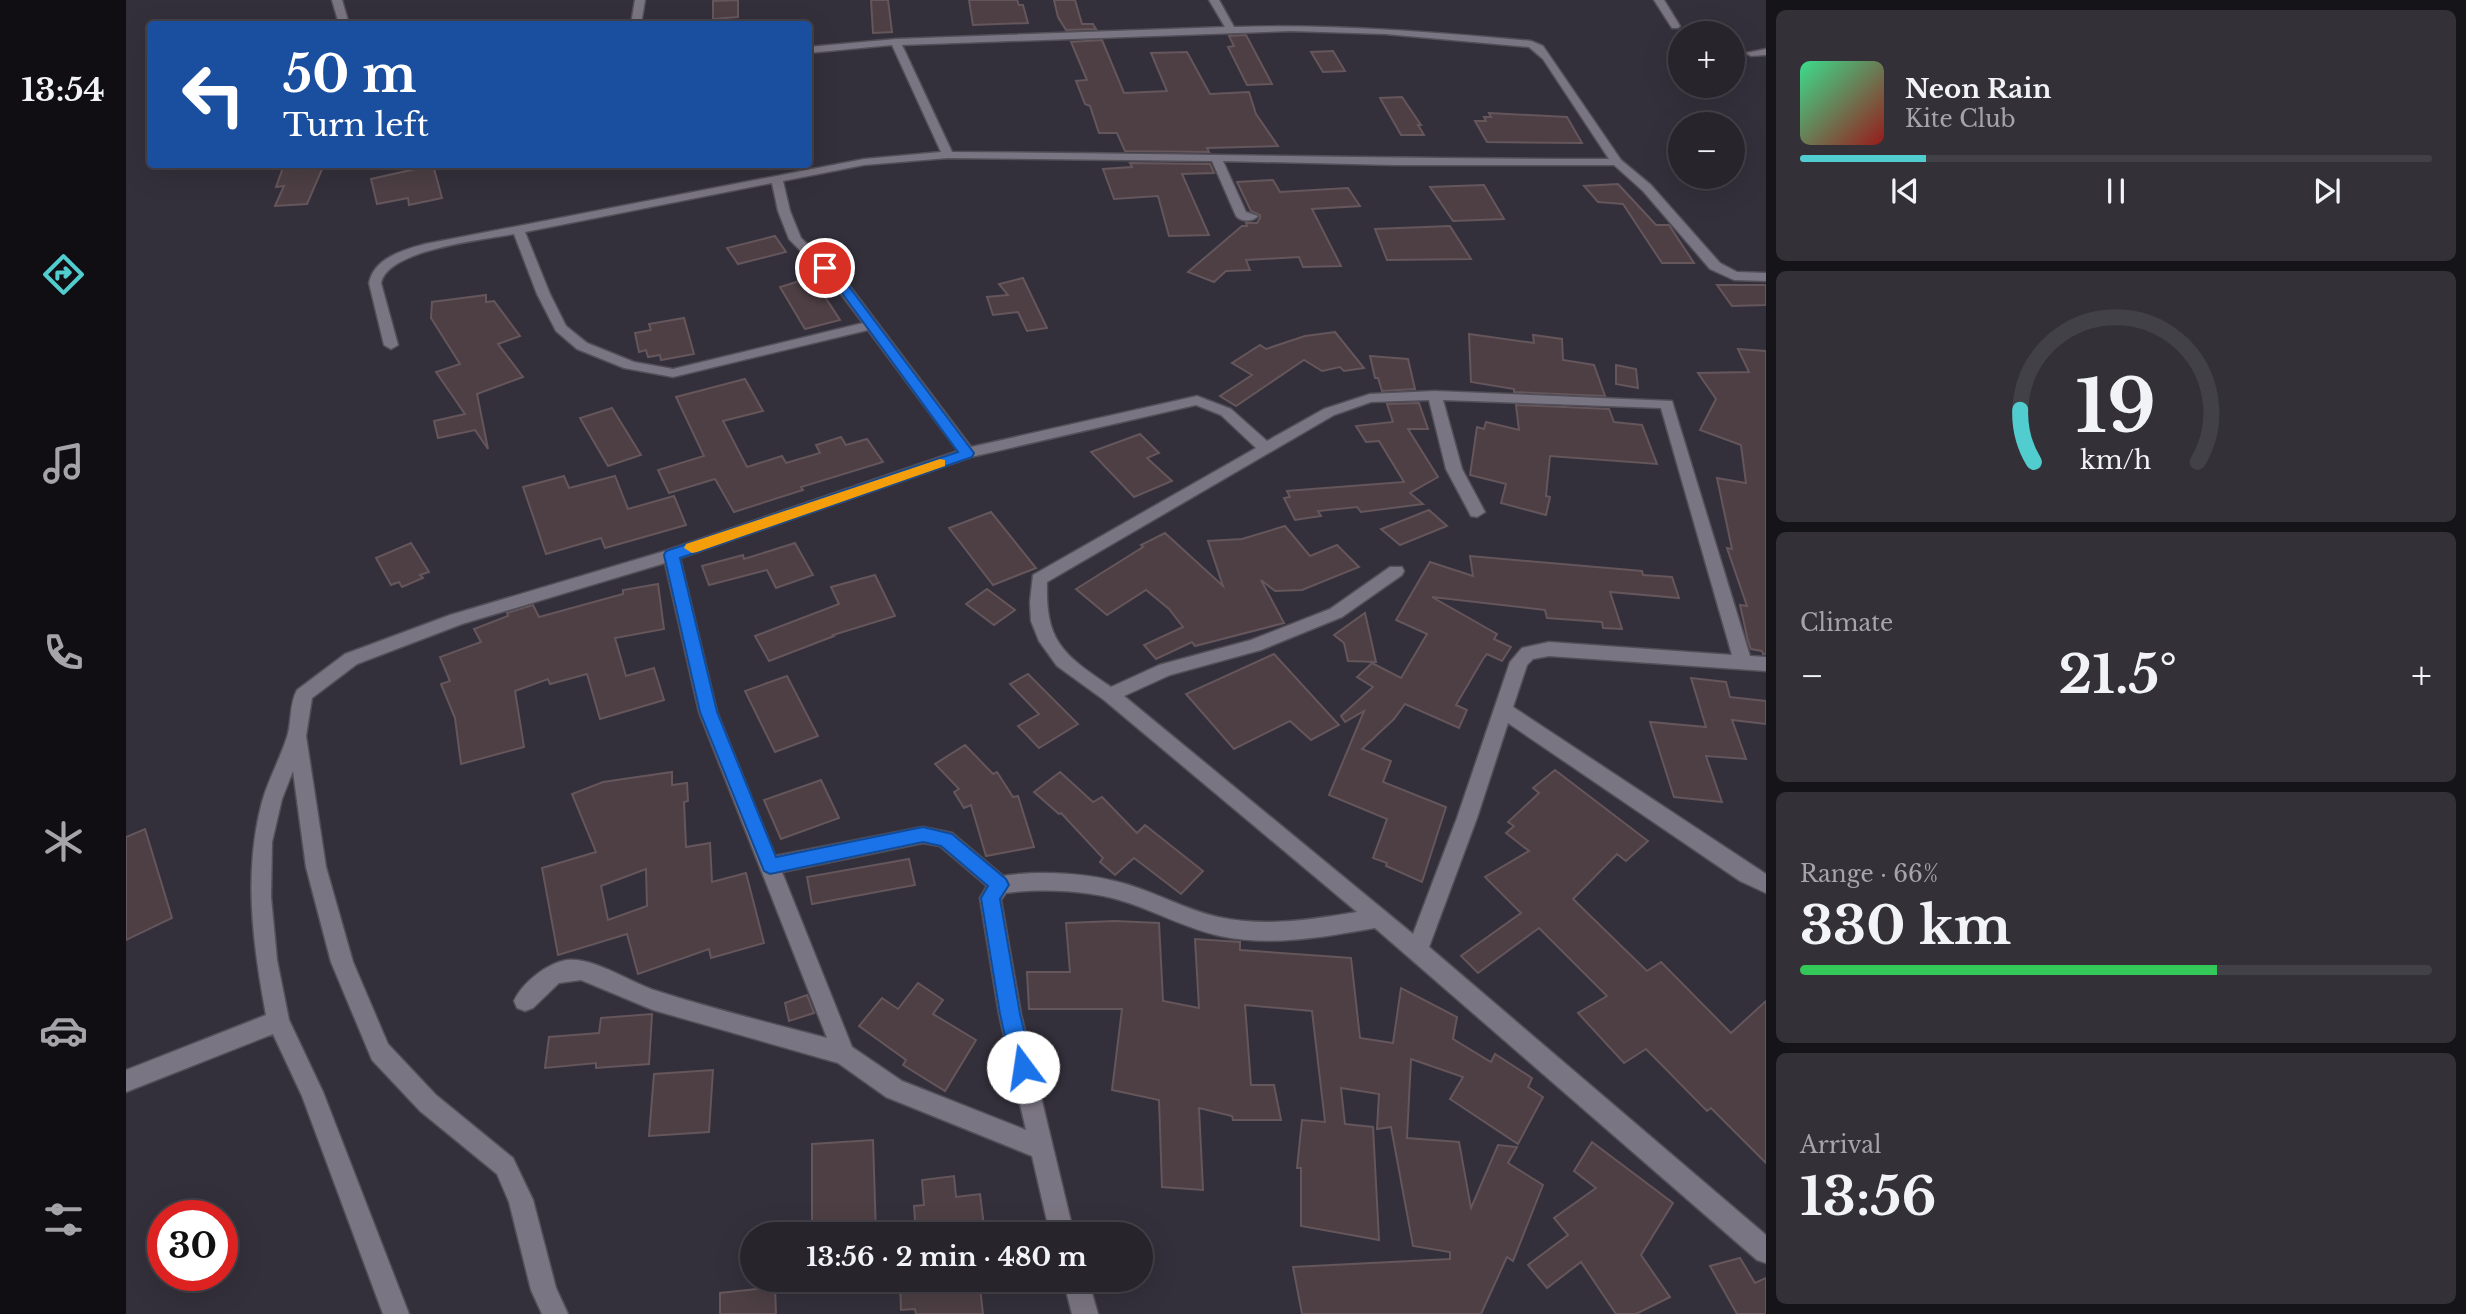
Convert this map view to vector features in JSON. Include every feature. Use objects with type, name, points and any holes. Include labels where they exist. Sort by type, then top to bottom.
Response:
[{"type":"street","points":[[337,0],[343,21]]},
{"type":"street","points":[[636,21],[640,0]]},
{"type":"street","points":[[1214,0],[1231,30]]},
{"type":"street","points":[[1659,0],[1672,21]]},
{"type":"street","points":[[812,50],[896,42],[1333,28],[1531,44],[1539,48],[1546,57],[1616,162],[1647,188],[1715,266],[1734,276],[1766,277]]},
{"type":"street","points":[[896,42],[948,155]]},
{"type":"street","points":[[1751,53],[1766,52]]},
{"type":"street","points":[[391,345],[375,283],[377,273],[392,260],[425,248],[864,162],[948,155],[1393,162],[1616,162]]},
{"type":"street","points":[[1216,158],[1241,216],[1252,216]]},
{"type":"street","points":[[777,179],[794,239],[840,283],[967,453]]},
{"type":"street","points":[[518,229],[561,328],[577,343],[602,355],[650,370],[673,373],[872,326]]},
{"type":"street","points":[[1435,396],[1454,469],[1476,512]]},
{"type":"street","points":[[1743,661],[1667,404],[1435,396],[1370,398],[1329,412],[1039,579],[1036,608],[1045,638],[1063,663],[1110,695],[1417,950],[1766,1251]]},
{"type":"street","points":[[555,1314],[544,1290],[521,1200],[505,1166],[428,1103],[380,1052],[342,962],[316,867],[298,736],[303,695],[351,659],[456,619],[671,555],[967,453],[1197,400],[1226,412],[1267,450]]},
{"type":"street","points":[[671,555],[708,712],[844,1054]]},
{"type":"street","points":[[1110,695],[1165,670],[1255,645],[1336,613],[1396,570]]},
{"type":"street","points":[[1417,950],[1467,818],[1519,663],[1528,653],[1549,649],[1766,663]]},
{"type":"street","points":[[1503,710],[1747,875],[1766,884]]},
{"type":"street","points":[[298,736],[272,799],[262,842],[261,897],[266,960],[278,1021],[312,1092],[396,1314]]},
{"type":"street","points":[[770,866],[923,835],[946,839],[1000,885]]},
{"type":"street","points":[[1059,1222],[1010,1014],[990,898],[1000,885],[1017,881],[1040,882],[1124,892],[1218,926],[1284,933],[1377,918]]},
{"type":"street","points":[[525,1000],[551,976],[566,970],[582,970],[653,1000],[844,1054],[894,1089],[1042,1148]]},
{"type":"street","points":[[126,1081],[278,1021]]},
{"type":"street","points":[[1079,1292],[1085,1314]]},
{"type":"building","points":[[738,0],[738,17],[713,19],[713,1]]},
{"type":"building","points":[[871,0],[888,0],[892,32],[873,33]]},
{"type":"building","points":[[969,0],[1017,0],[1019,5],[1023,5],[1028,23],[973,25]]},
{"type":"building","points":[[1054,0],[1075,0],[1082,24],[1093,24],[1096,29],[1066,30],[1058,17]]},
{"type":"building","points":[[1246,35],[1272,84],[1247,85],[1228,47],[1234,46],[1229,36]]},
{"type":"building","points":[[1102,40],[1124,93],[1167,91],[1151,53],[1187,52],[1210,94],[1249,92],[1256,114],[1278,146],[1207,148],[1209,152],[1125,151],[1117,133],[1099,133],[1090,106],[1085,104],[1076,81],[1087,80],[1071,42]]},
{"type":"building","points":[[1333,51],[1345,71],[1323,72],[1311,52]]},
{"type":"building","points":[[1402,97],[1421,125],[1418,125],[1424,135],[1401,135],[1380,98]]},
{"type":"building","points":[[1489,113],[1567,117],[1582,143],[1487,142],[1475,121],[1486,121],[1484,117],[1491,117]]},
{"type":"building","points":[[1130,163],[1210,164],[1214,173],[1182,174],[1209,235],[1169,236],[1158,196],[1114,199],[1103,169],[1132,167]]},
{"type":"building","points":[[283,168],[323,168],[307,204],[275,206],[284,186],[276,187]]},
{"type":"building","points":[[420,168],[434,168],[442,198],[409,205],[408,198],[377,204],[371,179]]},
{"type":"building","points":[[1273,180],[1280,192],[1348,188],[1360,206],[1312,209],[1341,266],[1303,267],[1299,257],[1246,260],[1250,270],[1226,271],[1214,282],[1188,272],[1242,226],[1247,226],[1246,223],[1257,223],[1260,218],[1260,215],[1251,211],[1237,182]]},
{"type":"building","points":[[1618,184],[1656,225],[1669,225],[1694,263],[1662,263],[1623,204],[1598,202],[1584,186]]},
{"type":"building","points":[[1484,185],[1504,219],[1453,221],[1430,187]]},
{"type":"building","points":[[1450,226],[1471,259],[1387,260],[1375,229]]},
{"type":"building","points":[[775,236],[786,252],[738,264],[727,248]]},
{"type":"building","points":[[1023,278],[1047,328],[1027,331],[1018,312],[993,315],[987,297],[1008,295],[999,284]]},
{"type":"building","points":[[806,279],[819,295],[823,294],[840,320],[805,329],[780,287]]},
{"type":"building","points":[[1717,285],[1766,285],[1766,305],[1732,306]]},
{"type":"building","points":[[486,295],[486,302],[494,301],[520,336],[498,344],[523,377],[477,394],[488,449],[475,430],[438,438],[434,421],[465,414],[436,372],[460,364],[431,318],[432,302]]},
{"type":"building","points":[[684,318],[694,354],[661,360],[660,355],[648,357],[646,350],[639,352],[635,333],[651,330],[649,324]]},
{"type":"building","points":[[1335,332],[1364,368],[1344,371],[1340,367],[1322,371],[1304,360],[1236,406],[1220,396],[1252,375],[1232,363],[1260,345],[1266,349],[1305,336]]},
{"type":"building","points":[[1469,334],[1534,343],[1533,335],[1562,339],[1563,360],[1594,365],[1605,396],[1514,392],[1514,389],[1471,382]]},
{"type":"building","points":[[1738,349],[1766,351],[1766,654],[1751,649],[1748,641],[1740,605],[1747,606],[1727,548],[1732,549],[1717,478],[1746,483],[1741,445],[1700,430],[1716,399],[1698,373],[1749,372]]},
{"type":"building","points":[[1370,356],[1408,359],[1415,389],[1382,391],[1378,378],[1375,378]]},
{"type":"building","points":[[1616,365],[1636,369],[1638,388],[1616,384]]},
{"type":"building","points":[[745,379],[763,411],[723,421],[747,467],[782,456],[786,463],[820,453],[816,445],[841,437],[846,445],[867,439],[883,462],[801,487],[803,490],[734,512],[715,479],[669,493],[658,470],[704,456],[676,397]]},
{"type":"building","points":[[1419,403],[1428,429],[1408,429],[1438,477],[1410,493],[1423,504],[1361,512],[1357,507],[1318,511],[1321,516],[1295,520],[1284,498],[1290,497],[1287,491],[1404,482],[1379,441],[1366,442],[1356,426],[1393,422],[1387,404]]},
{"type":"building","points":[[1516,405],[1609,409],[1614,422],[1642,425],[1657,464],[1550,456],[1546,496],[1550,497],[1546,515],[1501,503],[1506,484],[1470,475],[1477,427],[1484,429],[1486,422],[1519,430]]},
{"type":"building","points":[[612,408],[641,455],[608,466],[580,418]]},
{"type":"building","points":[[1140,434],[1159,453],[1147,458],[1172,481],[1134,497],[1091,452]]},
{"type":"building","points":[[564,476],[569,488],[615,476],[628,509],[674,496],[686,525],[605,548],[601,538],[546,554],[523,487]]},
{"type":"building","points":[[1429,510],[1447,526],[1400,545],[1381,529]]},
{"type":"building","points":[[991,512],[1036,568],[993,585],[949,528]]},
{"type":"building","points":[[1285,526],[1310,556],[1337,545],[1359,567],[1302,590],[1275,591],[1261,580],[1284,623],[1195,646],[1192,642],[1156,659],[1144,645],[1183,627],[1169,609],[1146,590],[1107,615],[1076,589],[1143,547],[1141,545],[1165,533],[1223,586],[1208,541],[1242,539]]},
{"type":"building","points":[[411,543],[429,572],[420,575],[423,578],[402,587],[399,582],[391,585],[376,558]]},
{"type":"building","points":[[795,543],[813,575],[776,588],[767,570],[709,585],[702,566],[743,555],[744,559]]},
{"type":"building","points":[[1470,556],[1642,571],[1643,575],[1672,577],[1679,598],[1610,592],[1622,629],[1603,628],[1602,622],[1547,618],[1545,610],[1432,597],[1497,634],[1494,639],[1511,647],[1502,661],[1487,654],[1483,659],[1456,705],[1467,710],[1459,728],[1405,704],[1394,719],[1362,749],[1391,761],[1383,782],[1446,807],[1422,882],[1373,858],[1387,819],[1329,795],[1364,711],[1345,722],[1341,716],[1373,687],[1357,677],[1372,663],[1401,678],[1427,634],[1396,620],[1430,562],[1473,576]]},
{"type":"building","points":[[875,575],[895,616],[833,635],[769,661],[755,636],[839,604],[831,587]]},
{"type":"building","points":[[658,584],[664,629],[615,638],[626,676],[654,668],[664,700],[600,719],[587,674],[550,684],[548,679],[515,691],[524,747],[461,764],[455,718],[441,684],[450,681],[440,657],[481,642],[474,629],[508,616],[507,613],[533,605],[539,617],[623,594],[623,590]]},
{"type":"building","points":[[987,589],[1015,610],[994,625],[966,604]]},
{"type":"building","points":[[1365,613],[1376,662],[1348,661],[1344,643],[1334,635]]},
{"type":"building","points":[[1274,654],[1339,725],[1311,740],[1290,721],[1234,749],[1186,694]]},
{"type":"building","points":[[1028,674],[1078,724],[1039,748],[1018,726],[1039,714],[1010,684]]},
{"type":"building","points":[[787,676],[818,736],[775,752],[745,691]]},
{"type":"building","points":[[1691,678],[1726,682],[1730,697],[1766,701],[1766,724],[1732,720],[1746,759],[1706,756],[1722,802],[1674,797],[1650,722],[1706,727]]},
{"type":"building","points":[[965,745],[993,774],[997,772],[1013,797],[1018,796],[1034,847],[986,856],[971,805],[964,808],[954,792],[959,789],[935,764]]},
{"type":"building","points":[[1555,770],[1648,841],[1626,861],[1617,854],[1573,899],[1647,971],[1661,962],[1731,1033],[1766,1001],[1766,1163],[1711,1108],[1707,1111],[1646,1049],[1624,1063],[1578,1013],[1607,996],[1539,928],[1478,973],[1461,956],[1521,913],[1485,877],[1529,851],[1506,833],[1514,826],[1508,822],[1539,793],[1533,788]]},
{"type":"building","points":[[672,772],[672,785],[687,783],[688,801],[684,802],[686,847],[710,843],[712,882],[746,873],[764,943],[711,958],[709,949],[638,974],[627,934],[558,955],[542,868],[596,852],[572,794],[603,782]],"holes":[[[646,869],[647,906],[608,920],[601,886]]]},
{"type":"building","points":[[1060,772],[1093,802],[1102,797],[1137,833],[1145,825],[1203,871],[1181,894],[1134,858],[1115,875],[1100,862],[1103,858],[1061,813],[1034,792]]},
{"type":"building","points":[[821,780],[839,818],[781,839],[764,800]]},
{"type":"building","points":[[145,829],[172,918],[126,940],[126,837]]},
{"type":"building","points":[[909,859],[915,885],[812,904],[807,877]]},
{"type":"building","points":[[1066,923],[1159,923],[1163,1001],[1199,1008],[1195,939],[1240,942],[1240,950],[1351,958],[1360,1038],[1393,1043],[1401,988],[1457,1017],[1453,1039],[1491,1062],[1495,1054],[1532,1078],[1528,1087],[1543,1097],[1518,1144],[1450,1099],[1463,1077],[1411,1059],[1407,1138],[1459,1142],[1471,1208],[1498,1145],[1517,1147],[1508,1163],[1543,1185],[1513,1261],[1507,1257],[1481,1314],[1302,1314],[1293,1267],[1450,1259],[1450,1252],[1413,1246],[1391,1127],[1377,1129],[1379,1094],[1341,1088],[1345,1124],[1373,1127],[1379,1240],[1301,1226],[1301,1168],[1297,1168],[1302,1120],[1325,1122],[1312,1011],[1245,1005],[1251,1085],[1274,1085],[1281,1120],[1233,1120],[1232,1116],[1199,1108],[1203,1190],[1162,1187],[1159,1100],[1112,1090],[1122,1009],[1029,1009],[1027,972],[1070,972]]},
{"type":"building","points":[[918,983],[943,1000],[933,1014],[976,1040],[945,1091],[903,1065],[906,1060],[859,1026],[882,998],[898,1009]]},
{"type":"building","points":[[807,995],[814,1013],[789,1021],[785,1003]]},
{"type":"building","points":[[652,1014],[649,1064],[596,1068],[596,1063],[545,1068],[549,1037],[599,1033],[601,1018]]},
{"type":"building","points":[[713,1070],[709,1132],[649,1136],[654,1074]]},
{"type":"building","points":[[873,1140],[876,1222],[812,1222],[812,1144]]},
{"type":"building","points":[[1592,1142],[1673,1203],[1641,1255],[1670,1297],[1636,1314],[1616,1314],[1581,1262],[1547,1288],[1528,1265],[1568,1235],[1554,1218],[1596,1188],[1574,1171]]},
{"type":"building","points":[[954,1176],[956,1197],[980,1194],[984,1222],[915,1222],[914,1206],[924,1205],[922,1180]]},
{"type":"building","points":[[1740,1258],[1755,1283],[1766,1278],[1766,1314],[1737,1314],[1710,1266]]},
{"type":"building","points":[[775,1292],[776,1314],[720,1314],[720,1293]]},
{"type":"building","points":[[900,1292],[980,1292],[983,1314],[916,1314],[915,1309],[901,1310]]},
{"type":"slow traffic","points":[[692,548],[940,463]]},
{"type":"route","points":[[825,268],[840,283],[967,453],[671,555],[708,712],[770,866],[923,835],[946,839],[1000,885],[990,898],[1010,1014],[1023,1067]]}]
